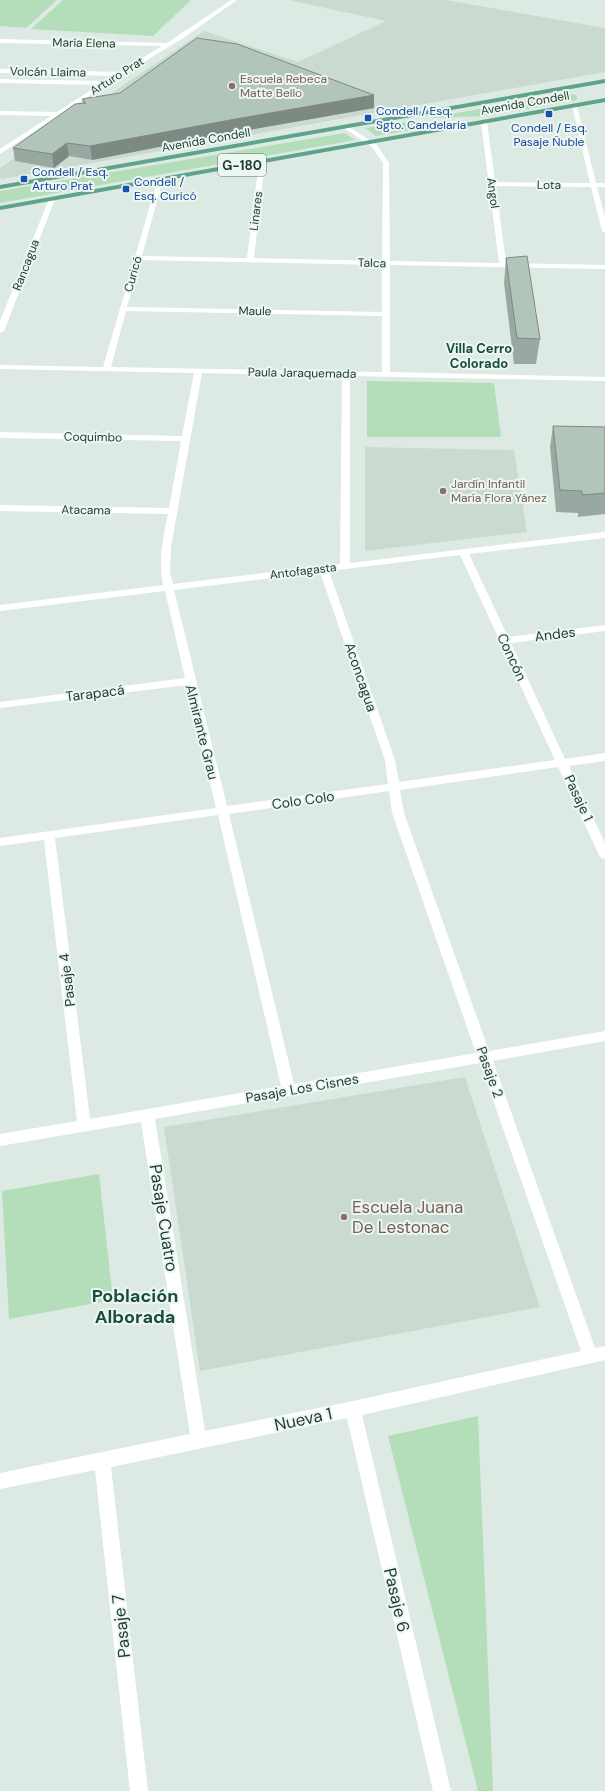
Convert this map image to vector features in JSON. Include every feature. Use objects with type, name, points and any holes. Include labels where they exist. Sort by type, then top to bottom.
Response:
[{"type":"main road","name":"Avenida Condell","points":[[0,187],[605,81]]},
{"type":"main road","points":[[567,88],[586,92]]},
{"type":"main road","points":[[592,103],[594,98],[593,96]]},
{"type":"main road","name":"Avenida Condell","points":[[0,208],[605,100]]},
{"type":"street","name":"Arturo Prat","points":[[1,151],[105,83],[167,44],[186,34],[234,0]]},
{"type":"street","name":"María Elena","points":[[0,41],[167,44]]},
{"type":"street","name":"Volcán Llaima","points":[[0,71],[120,74]]},
{"type":"street","name":"Volcán Llaima","points":[[0,81],[105,83]]},
{"type":"street","points":[[574,106],[605,231]]},
{"type":"street","points":[[0,113],[58,114]]},
{"type":"street","name":"Angol","points":[[484,122],[503,265]]},
{"type":"street","points":[[346,127],[370,142],[382,153],[386,163],[386,375]]},
{"type":"street","name":"Linares","points":[[250,260],[262,161]]},
{"type":"street","name":"Curicó","points":[[106,369],[160,179]]},
{"type":"street","name":"Lota","points":[[492,184],[605,185]]},
{"type":"street","name":"Rancagua","points":[[0,331],[52,199]]},
{"type":"street","name":"Talca","points":[[138,258],[605,267]]},
{"type":"street","name":"Maule","points":[[124,309],[386,314]]},
{"type":"street","name":"Paula Jaraquemada","points":[[0,367],[605,379]]},
{"type":"street","name":"Almirante Grau","points":[[198,371],[172,511],[165,560],[167,587],[289,1090]]},
{"type":"street","points":[[345,566],[346,374]]},
{"type":"street","name":"Coquimbo","points":[[0,435],[186,439]]},
{"type":"street","name":"Atacama","points":[[0,508],[172,511]]},
{"type":"street","name":"Antofagasta","points":[[0,608],[605,535]]},
{"type":"street","name":"Concón","points":[[463,552],[562,763]]},
{"type":"street","name":"Aconcagua","points":[[324,569],[390,760],[394,787]]},
{"type":"street","name":"Andes","points":[[504,641],[605,628]]},
{"type":"street","name":"Tarapacá","points":[[0,705],[190,681]]},
{"type":"street","name":"Colo Colo","points":[[0,842],[605,757]]},
{"type":"street","name":"Pasaje 1","points":[[562,763],[605,855]]},
{"type":"street","name":"Pasaje 2","points":[[394,787],[398,813],[484,1057],[598,1355]]},
{"type":"street","name":"Pasaje 4","points":[[49,835],[84,1126]]},
{"type":"street","name":"Pasaje Los Cisnes","points":[[0,1140],[605,1036]]},
{"type":"street","name":"Pasaje Cuatro","points":[[147,1115],[199,1441]]},
{"type":"street","name":"Nueva 1","points":[[0,1482],[353,1409],[598,1355]]},
{"type":"street","name":"Pasaje 6","points":[[353,1409],[442,1791]]},
{"type":"street","name":"Pasaje 7","points":[[102,1461],[139,1791]]},
{"type":"shaded area","points":[[288,0],[446,0],[605,28],[605,72],[2,179],[0,178],[0,168],[204,31],[298,62],[386,21]]},
{"type":"shaded area","name":"Jardín Infantil María Flora Yánez","points":[[365,447],[514,450],[527,532],[365,551]]},
{"type":"shaded area","name":"Escuela Juana De Lestonac","points":[[465,1077],[540,1307],[200,1371],[164,1127]]},
{"type":"green space","points":[[0,0],[57,0],[26,28],[0,26]]},
{"type":"green space","points":[[63,0],[191,0],[153,36],[31,29]]},
{"type":"green space","points":[[565,93],[577,95],[577,100],[486,116],[430,118]]},
{"type":"green space","points":[[413,121],[427,127],[376,136],[365,128]]},
{"type":"green space","points":[[345,133],[355,140],[0,203],[0,191]]},
{"type":"green space","points":[[367,381],[494,383],[501,437],[367,437]]},
{"type":"green space","points":[[99,1174],[113,1300],[9,1319],[2,1191]]},
{"type":"green space","points":[[478,1416],[493,1791],[478,1791],[388,1436]]},
{"type":"building","name":"Escuela Rebeca Matte Bello","points":[[197,38],[237,44],[374,95],[90,146],[67,143],[52,154],[13,148],[75,104],[86,103],[82,99],[120,93]]},
{"type":"building","points":[[527,256],[540,339],[517,338],[506,258]]},
{"type":"building","points":[[553,426],[605,427],[605,493],[582,495],[582,491],[560,490]]},
{"type":"place","name":"Escuela Rebeca Matte Bello","points":[[232,86]]},
{"type":"place","name":"Condell / Esq. Pasaje Ñuble","points":[[549,114]]},
{"type":"place","name":"Condell / Esq. Sgto. Candelaria","points":[[368,118]]},
{"type":"place","name":"Condell / Esq. Arturo Prat","points":[[24,179]]},
{"type":"place","name":"Condell / Esq. Curicó","points":[[126,189]]},
{"type":"place","name":"Jardín Infantil María Flora Yánez","points":[[443,491]]},
{"type":"place","name":"Escuela Juana De Lestonac","points":[[344,1217]]},
{"type":"district","name":"Villa Cerro Colorado","points":[[479,356]]},
{"type":"district","name":"Población Alborada","points":[[135,1306]]}]
